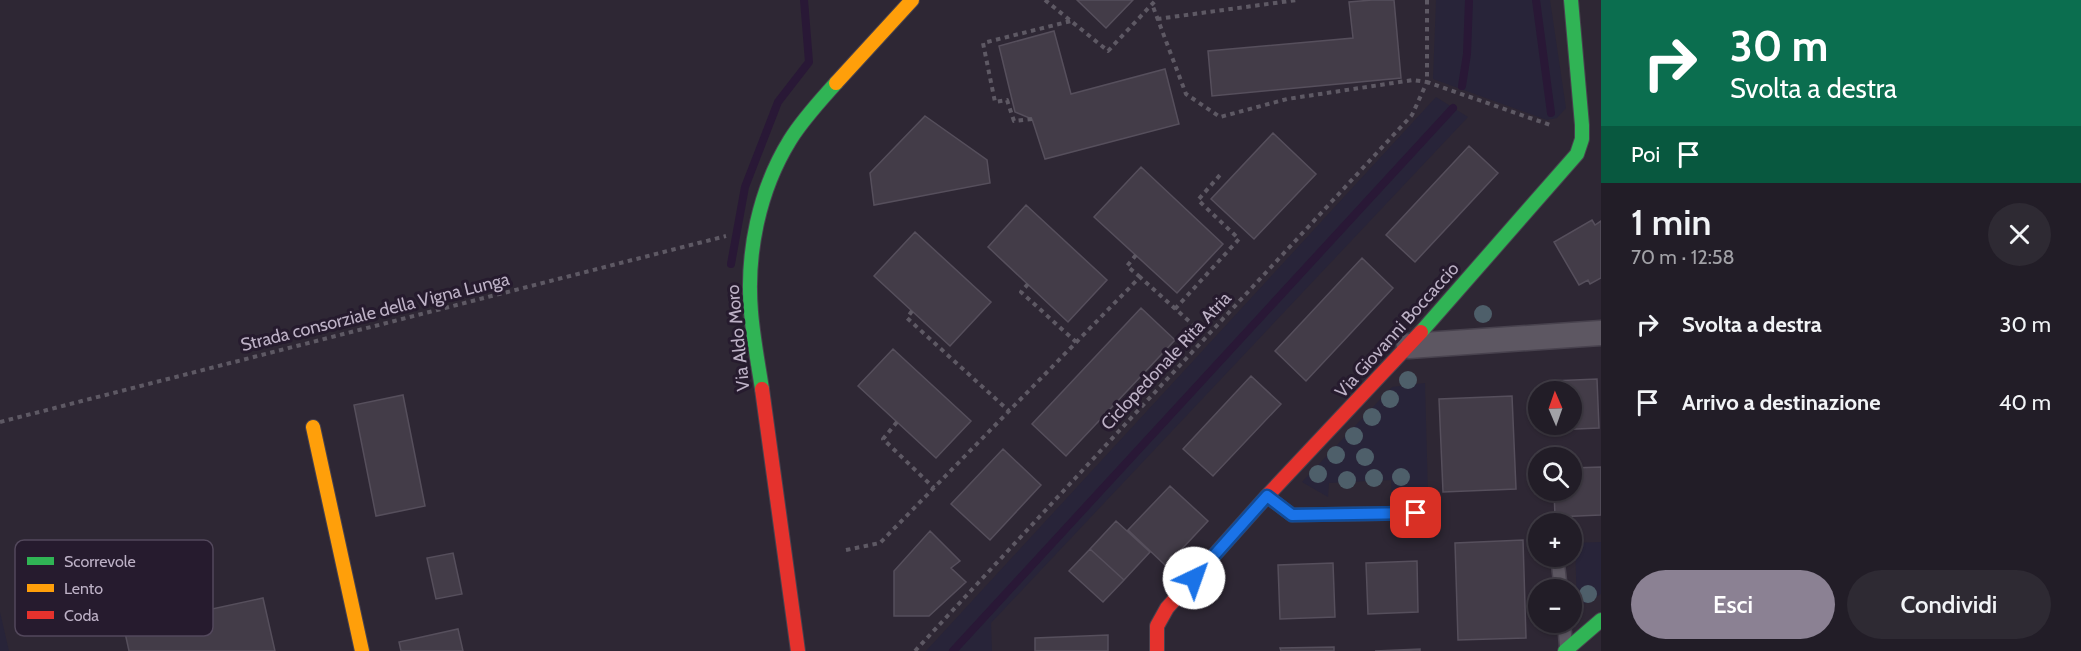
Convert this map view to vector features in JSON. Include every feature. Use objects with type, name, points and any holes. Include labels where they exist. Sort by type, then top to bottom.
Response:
[{"type":"street","name":"Via Aldo Moro","points":[[798,651],[751,313],[750,268],[770,180],[794,133],[813,108],[912,0]]},
{"type":"street","name":"Via Giovanni Boccaccio","points":[[1157,651],[1157,626],[1164,612],[1267,496],[1409,346],[1577,154],[1587,139],[1582,125],[1571,0]]},
{"type":"street","points":[[1409,346],[1601,333]]},
{"type":"street","points":[[313,427],[362,651]]},
{"type":"street","points":[[1566,650],[1601,620]]},
{"type":"lane","points":[[1267,496],[1292,515],[1416,513]]},
{"type":"lane","points":[[1565,633],[1566,650]]},
{"type":"path","points":[[1045,0],[1108,51],[1156,0]]},
{"type":"path","points":[[1157,18],[1297,0]]},
{"type":"path","name":"Ciclopedonale Rita Atria","points":[[915,651],[1412,115],[1427,82],[1427,0]]},
{"type":"path","points":[[1152,4],[1186,94],[1220,117],[1287,99],[1413,80],[1427,82],[1563,130],[1558,145],[1577,154]]},
{"type":"path","points":[[1032,119],[1014,121],[1007,100],[995,102],[983,43],[1071,21]]},
{"type":"path","points":[[1175,309],[1239,239],[1198,200],[1220,175]]},
{"type":"path","name":"Strada consorziale della Vigna Lunga","points":[[0,422],[720,237],[757,230]]},
{"type":"path","points":[[1136,255],[1126,266],[1202,332]]},
{"type":"path","points":[[846,550],[880,543],[1140,277]]},
{"type":"path","points":[[1028,284],[1021,292],[1076,342]]},
{"type":"path","points":[[912,311],[907,318],[1009,411]]},
{"type":"path","points":[[897,422],[883,439],[934,488]]},
{"type":"shaded area","points":[[1436,0],[1550,0],[1566,108],[1557,118],[1547,120],[1433,79]]},
{"type":"shaded area","points":[[1436,97],[1468,117],[991,623],[992,651],[926,651]]},
{"type":"shaded area","points":[[1425,383],[1428,495],[1392,496],[1391,480],[1329,483],[1328,497],[1302,482],[1392,387]]},
{"type":"shaded area","points":[[1601,542],[1601,594],[1582,605],[1582,579],[1576,579],[1576,567],[1582,567],[1582,543]]},
{"type":"shaded area","points":[[0,612],[9,651],[0,651]]},
{"type":"building","points":[[1077,0],[1133,0],[1106,28]]},
{"type":"building","points":[[1394,0],[1401,78],[1212,96],[1208,51],[1353,38],[1349,2]]},
{"type":"building","points":[[1054,31],[1071,94],[1165,69],[1179,124],[1045,159],[1032,119],[1015,112],[999,46]]},
{"type":"building","points":[[925,116],[987,160],[990,183],[874,205],[870,173]]},
{"type":"building","points":[[1273,133],[1316,174],[1254,239],[1211,199]]},
{"type":"building","points":[[1469,146],[1498,173],[1415,262],[1386,235]]},
{"type":"building","points":[[1141,167],[1223,244],[1177,293],[1094,217]]},
{"type":"building","points":[[1026,205],[1107,280],[1068,322],[988,247]]},
{"type":"building","points":[[1592,220],[1595,225],[1601,221],[1601,278],[1590,284],[1588,280],[1579,285],[1554,242]]},
{"type":"building","points":[[915,232],[991,302],[950,346],[874,276]]},
{"type":"building","points":[[1362,258],[1393,288],[1306,381],[1275,351]]},
{"type":"building","points":[[1141,308],[1175,340],[1066,456],[1032,424]]},
{"type":"building","points":[[893,349],[971,421],[936,458],[858,386]]},
{"type":"building","points":[[1251,376],[1281,404],[1213,476],[1183,449]]},
{"type":"building","points":[[1597,379],[1599,428],[1582,429],[1582,381],[1551,381]]},
{"type":"building","points":[[403,395],[425,506],[376,516],[354,405]]},
{"type":"building","points":[[1512,396],[1516,489],[1443,492],[1439,399]]},
{"type":"building","points":[[1003,449],[1041,485],[990,540],[951,504]]},
{"type":"building","points":[[1601,467],[1601,515],[1555,513],[1554,501],[1582,501],[1582,468]]},
{"type":"building","points":[[1170,486],[1208,521],[1166,566],[1128,530]]},
{"type":"building","points":[[1116,521],[1150,552],[1124,580],[1090,549]]},
{"type":"building","points":[[930,531],[960,561],[951,568],[966,582],[929,616],[894,616],[894,571]]},
{"type":"building","points":[[1523,540],[1526,638],[1458,640],[1455,543]]},
{"type":"building","points":[[1090,549],[1124,580],[1103,602],[1069,571]]},
{"type":"building","points":[[453,553],[462,594],[436,599],[427,558]]},
{"type":"building","points":[[1417,561],[1418,612],[1368,614],[1366,563]]},
{"type":"building","points":[[1333,563],[1335,617],[1280,619],[1278,565]]},
{"type":"building","points":[[263,598],[275,651],[129,651],[126,636],[213,636],[213,609]]},
{"type":"building","points":[[458,629],[463,651],[401,651],[399,642]]},
{"type":"building","points":[[1108,635],[1108,651],[1035,651],[1035,638]]},
{"type":"building","points":[[1334,647],[1334,651],[1281,651],[1280,648]]},
{"type":"building","points":[[1420,649],[1420,651],[1375,651]]},
{"type":"waterway","points":[[731,264],[745,187],[778,102],[809,62],[804,0]]},
{"type":"waterway","points":[[1462,86],[1467,54],[1469,0]]},
{"type":"waterway","points":[[1536,0],[1551,113]]},
{"type":"waterway","points":[[953,651],[1453,108]]},
{"type":"traffic: fast","points":[[1421,332],[1577,154],[1582,139],[1582,125],[1571,0]]},
{"type":"traffic: fast","points":[[762,389],[753,331],[750,290],[757,223],[779,159],[806,117],[836,83]]},
{"type":"traffic: fast","points":[[1565,651],[1601,620]]},
{"type":"traffic: slow","points":[[836,83],[912,0]]},
{"type":"traffic: slow","points":[[313,427],[362,651]]},
{"type":"traffic: jam","points":[[1157,651],[1157,626],[1167,608],[1267,496],[1421,332]]},
{"type":"traffic: jam","points":[[762,389],[798,651]]},
{"type":"route","points":[[1194,578],[1267,496],[1292,515],[1416,513]]}]
